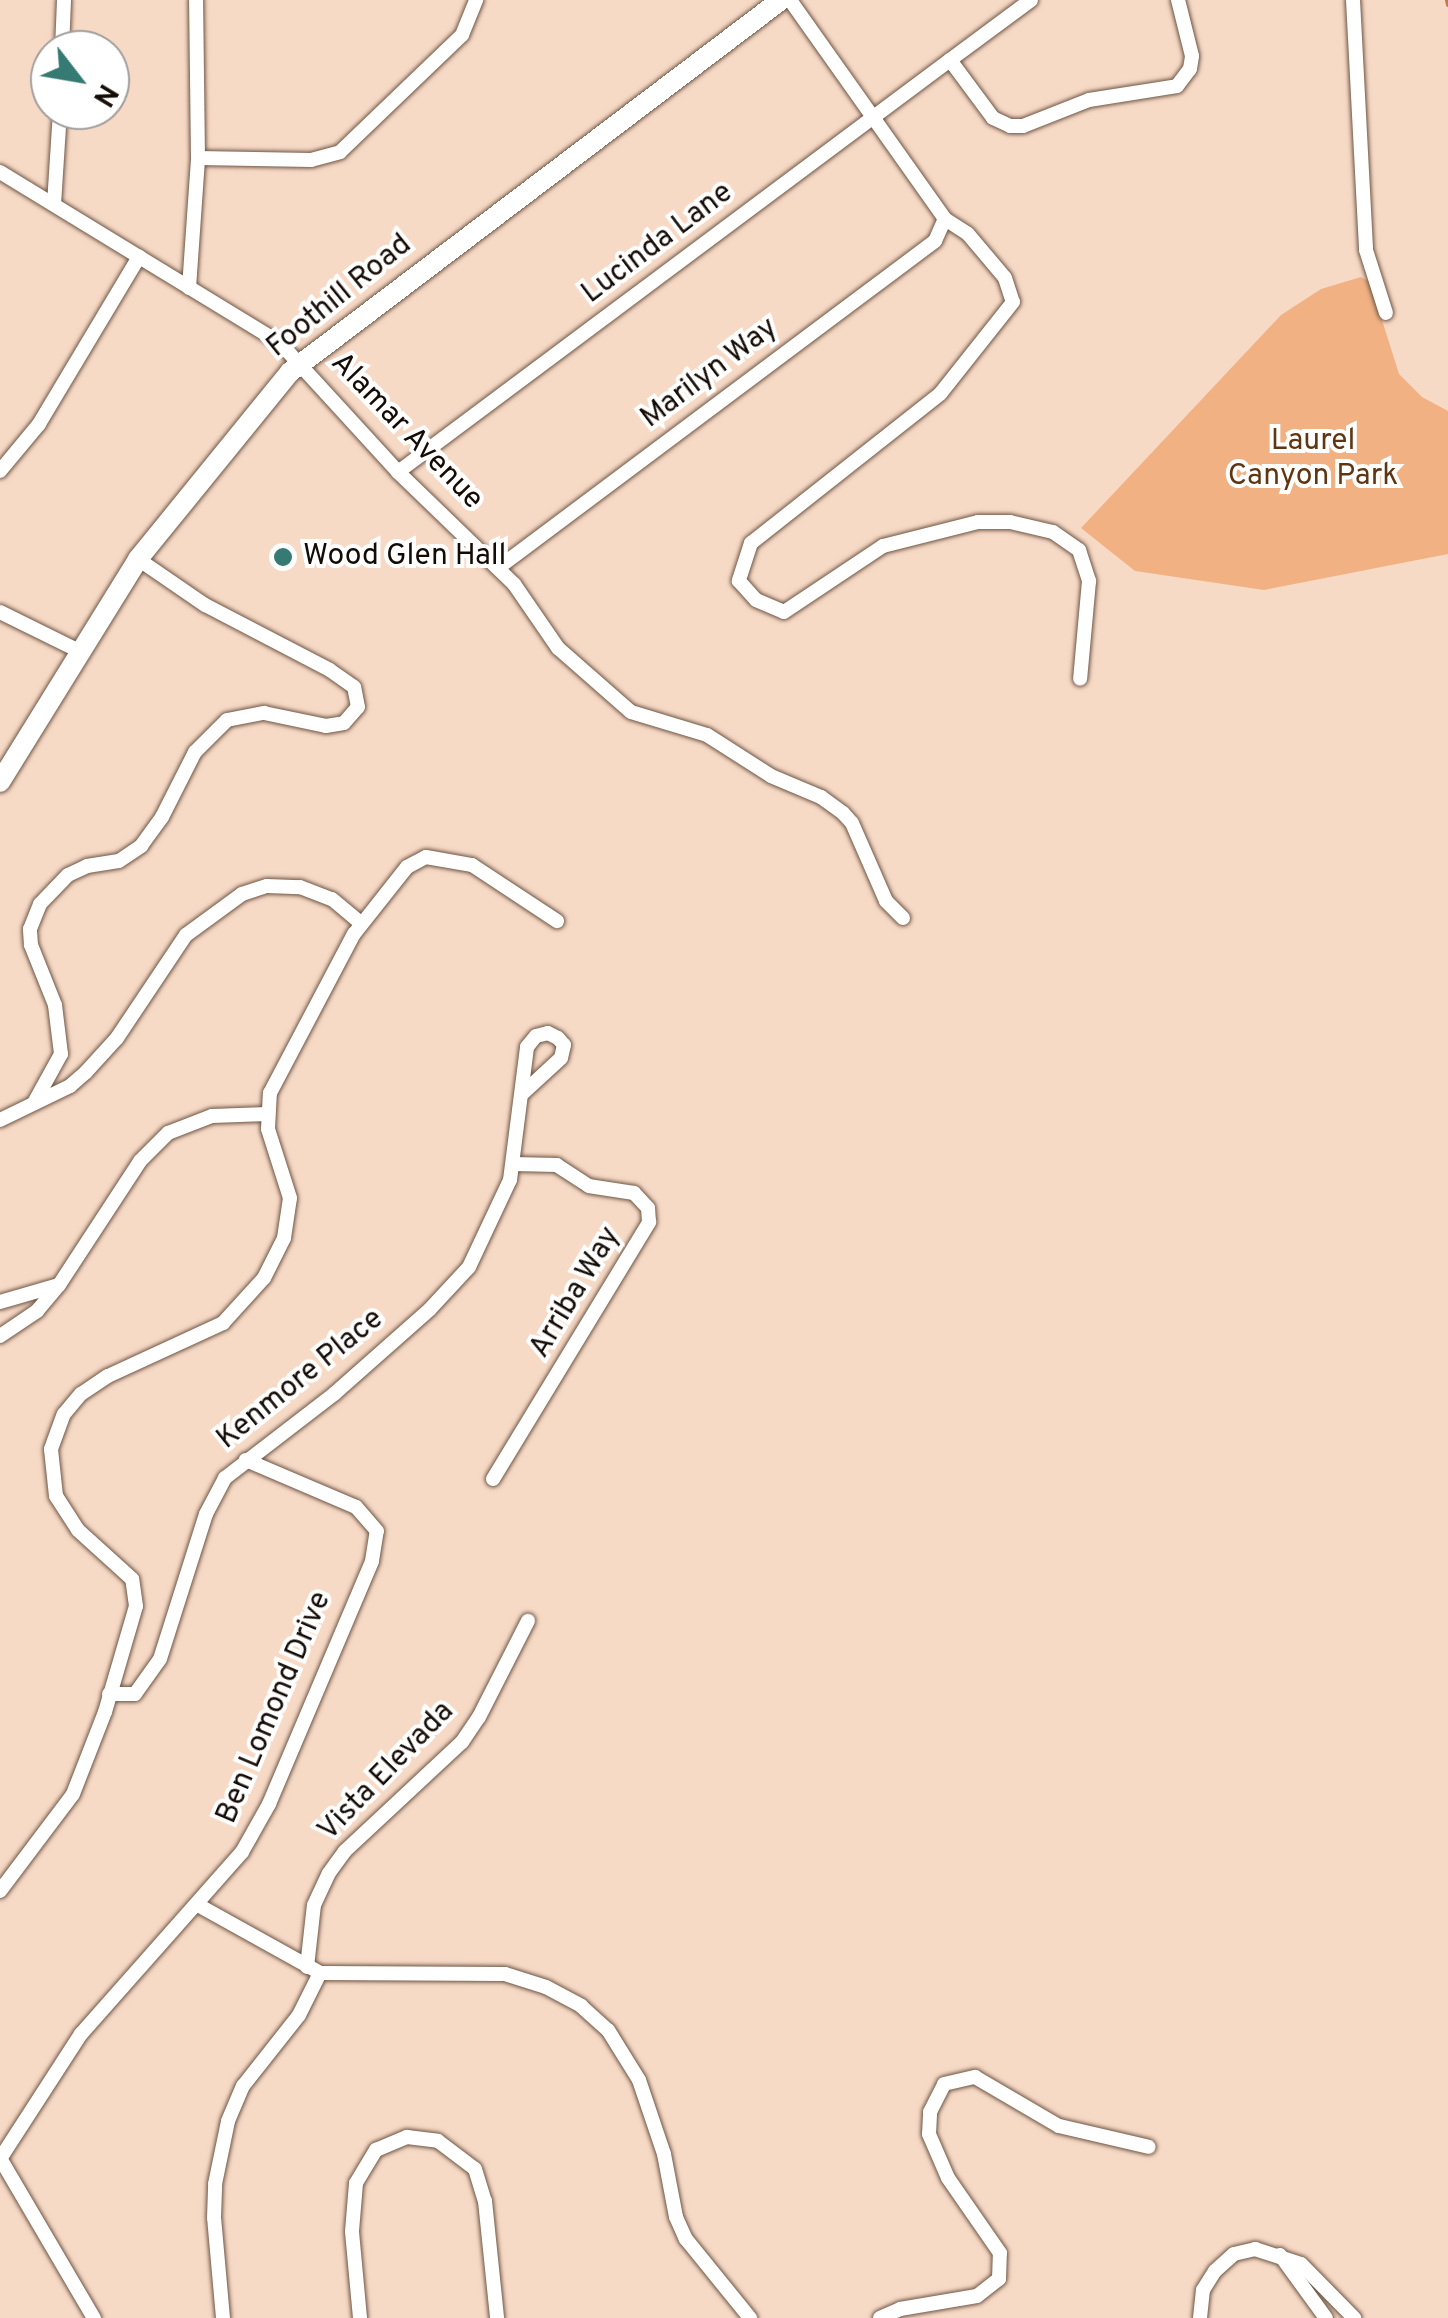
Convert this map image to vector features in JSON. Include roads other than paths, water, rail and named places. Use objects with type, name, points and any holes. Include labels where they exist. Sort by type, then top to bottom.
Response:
[{"type":"main road","name":"Foothill Road","points":[[0,782],[138,560],[237,433],[301,362],[780,0]]},
{"type":"street","points":[[63,30],[64,0]]},
{"type":"street","points":[[189,288],[198,158],[196,0]]},
{"type":"street","points":[[198,158],[311,160],[335,155],[462,35],[476,0]]},
{"type":"street","points":[[790,0],[945,219],[968,234],[1005,278],[1012,302],[940,394],[751,543],[740,581],[756,600],[784,612],[883,546],[978,522],[1010,522],[1053,532],[1079,550],[1089,581],[1080,679]]},
{"type":"street","name":"Lucinda Lane","points":[[398,472],[1031,0]]},
{"type":"street","points":[[950,60],[993,118],[1010,126],[1089,100],[1171,90],[1183,82],[1192,62],[1190,37],[1178,0]]},
{"type":"street","points":[[1353,0],[1367,254],[1386,313]]},
{"type":"street","points":[[54,204],[59,130]]},
{"type":"street","name":"Alamar Avenue","points":[[0,172],[280,343],[398,472],[498,568],[558,648],[631,712],[707,735],[771,776],[821,797],[843,813],[852,823],[886,901],[903,918]]},
{"type":"street","name":"Marilyn Way","points":[[498,568],[935,241],[945,219]]},
{"type":"street","points":[[0,470],[38,424],[139,258]]},
{"type":"street","points":[[34,1103],[61,1054],[55,1005],[31,945],[30,929],[40,904],[68,875],[87,866],[119,861],[140,846],[162,817],[195,752],[227,720],[264,714],[326,726],[344,723],[358,707],[354,687],[330,670],[205,604],[138,560]]},
{"type":"street","points":[[0,612],[26,621],[78,652]]},
{"type":"street","points":[[0,1891],[72,1794],[109,1694],[136,1592],[128,1573],[65,1514],[52,1482],[54,1436],[64,1414],[81,1394],[129,1366],[206,1335],[238,1310],[264,1278],[284,1238],[290,1198],[267,1114],[270,1093],[361,924],[407,867],[426,857],[472,865],[557,921]]},
{"type":"street","points":[[0,1120],[70,1086],[103,1056],[186,935],[228,901],[267,886],[300,887],[332,900],[361,924]]},
{"type":"street","name":"Kenmore Place","points":[[109,1694],[135,1694],[160,1658],[206,1514],[225,1478],[334,1394],[449,1291],[487,1235],[512,1164],[522,1094]]},
{"type":"street","points":[[0,1336],[38,1311],[140,1161],[162,1138],[190,1121],[267,1114]]},
{"type":"street","name":"Arriba Way","points":[[493,1478],[649,1222],[644,1202],[634,1193],[590,1186],[557,1165],[512,1164]]},
{"type":"street","points":[[0,1302],[59,1285]]},
{"type":"street","name":"Ben Lomond Drive","points":[[0,2159],[81,2034],[242,1852],[269,1804],[378,1538],[368,1518],[349,1503],[246,1460]]},
{"type":"street","name":"Vista Elevada","points":[[314,1970],[314,1905],[329,1873],[345,1851],[462,1742],[480,1718],[528,1621]]},
{"type":"street","points":[[198,1904],[314,1970],[504,1974],[546,1987],[598,2018],[639,2080],[664,2154],[681,2230],[750,2318]]},
{"type":"street","points":[[223,2318],[214,2218],[215,2184],[228,2122],[243,2086],[299,2015],[314,1970]]},
{"type":"street","points":[[880,2318],[900,2308],[977,2296],[993,2287],[1001,2270],[992,2238],[948,2178],[929,2134],[930,2112],[944,2084],[976,2077],[1059,2126],[1148,2146]]},
{"type":"street","points":[[360,2318],[352,2232],[356,2183],[376,2150],[407,2136],[438,2140],[475,2169],[484,2201],[497,2318]]},
{"type":"street","points":[[0,2159],[94,2318]]},
{"type":"street","points":[[1200,2318],[1203,2290],[1234,2254],[1254,2249],[1280,2254],[1320,2280],[1354,2318]]},
{"type":"street","points":[[1280,2254],[1326,2318]]},
{"type":"waterway","points":[[1447,0],[1448,5]]},
{"type":"place","name":"Wood Glen Hall","points":[[283,557]]},
{"type":"park label","name":"Laurel Canyon Park","points":[[1313,459]]}]
